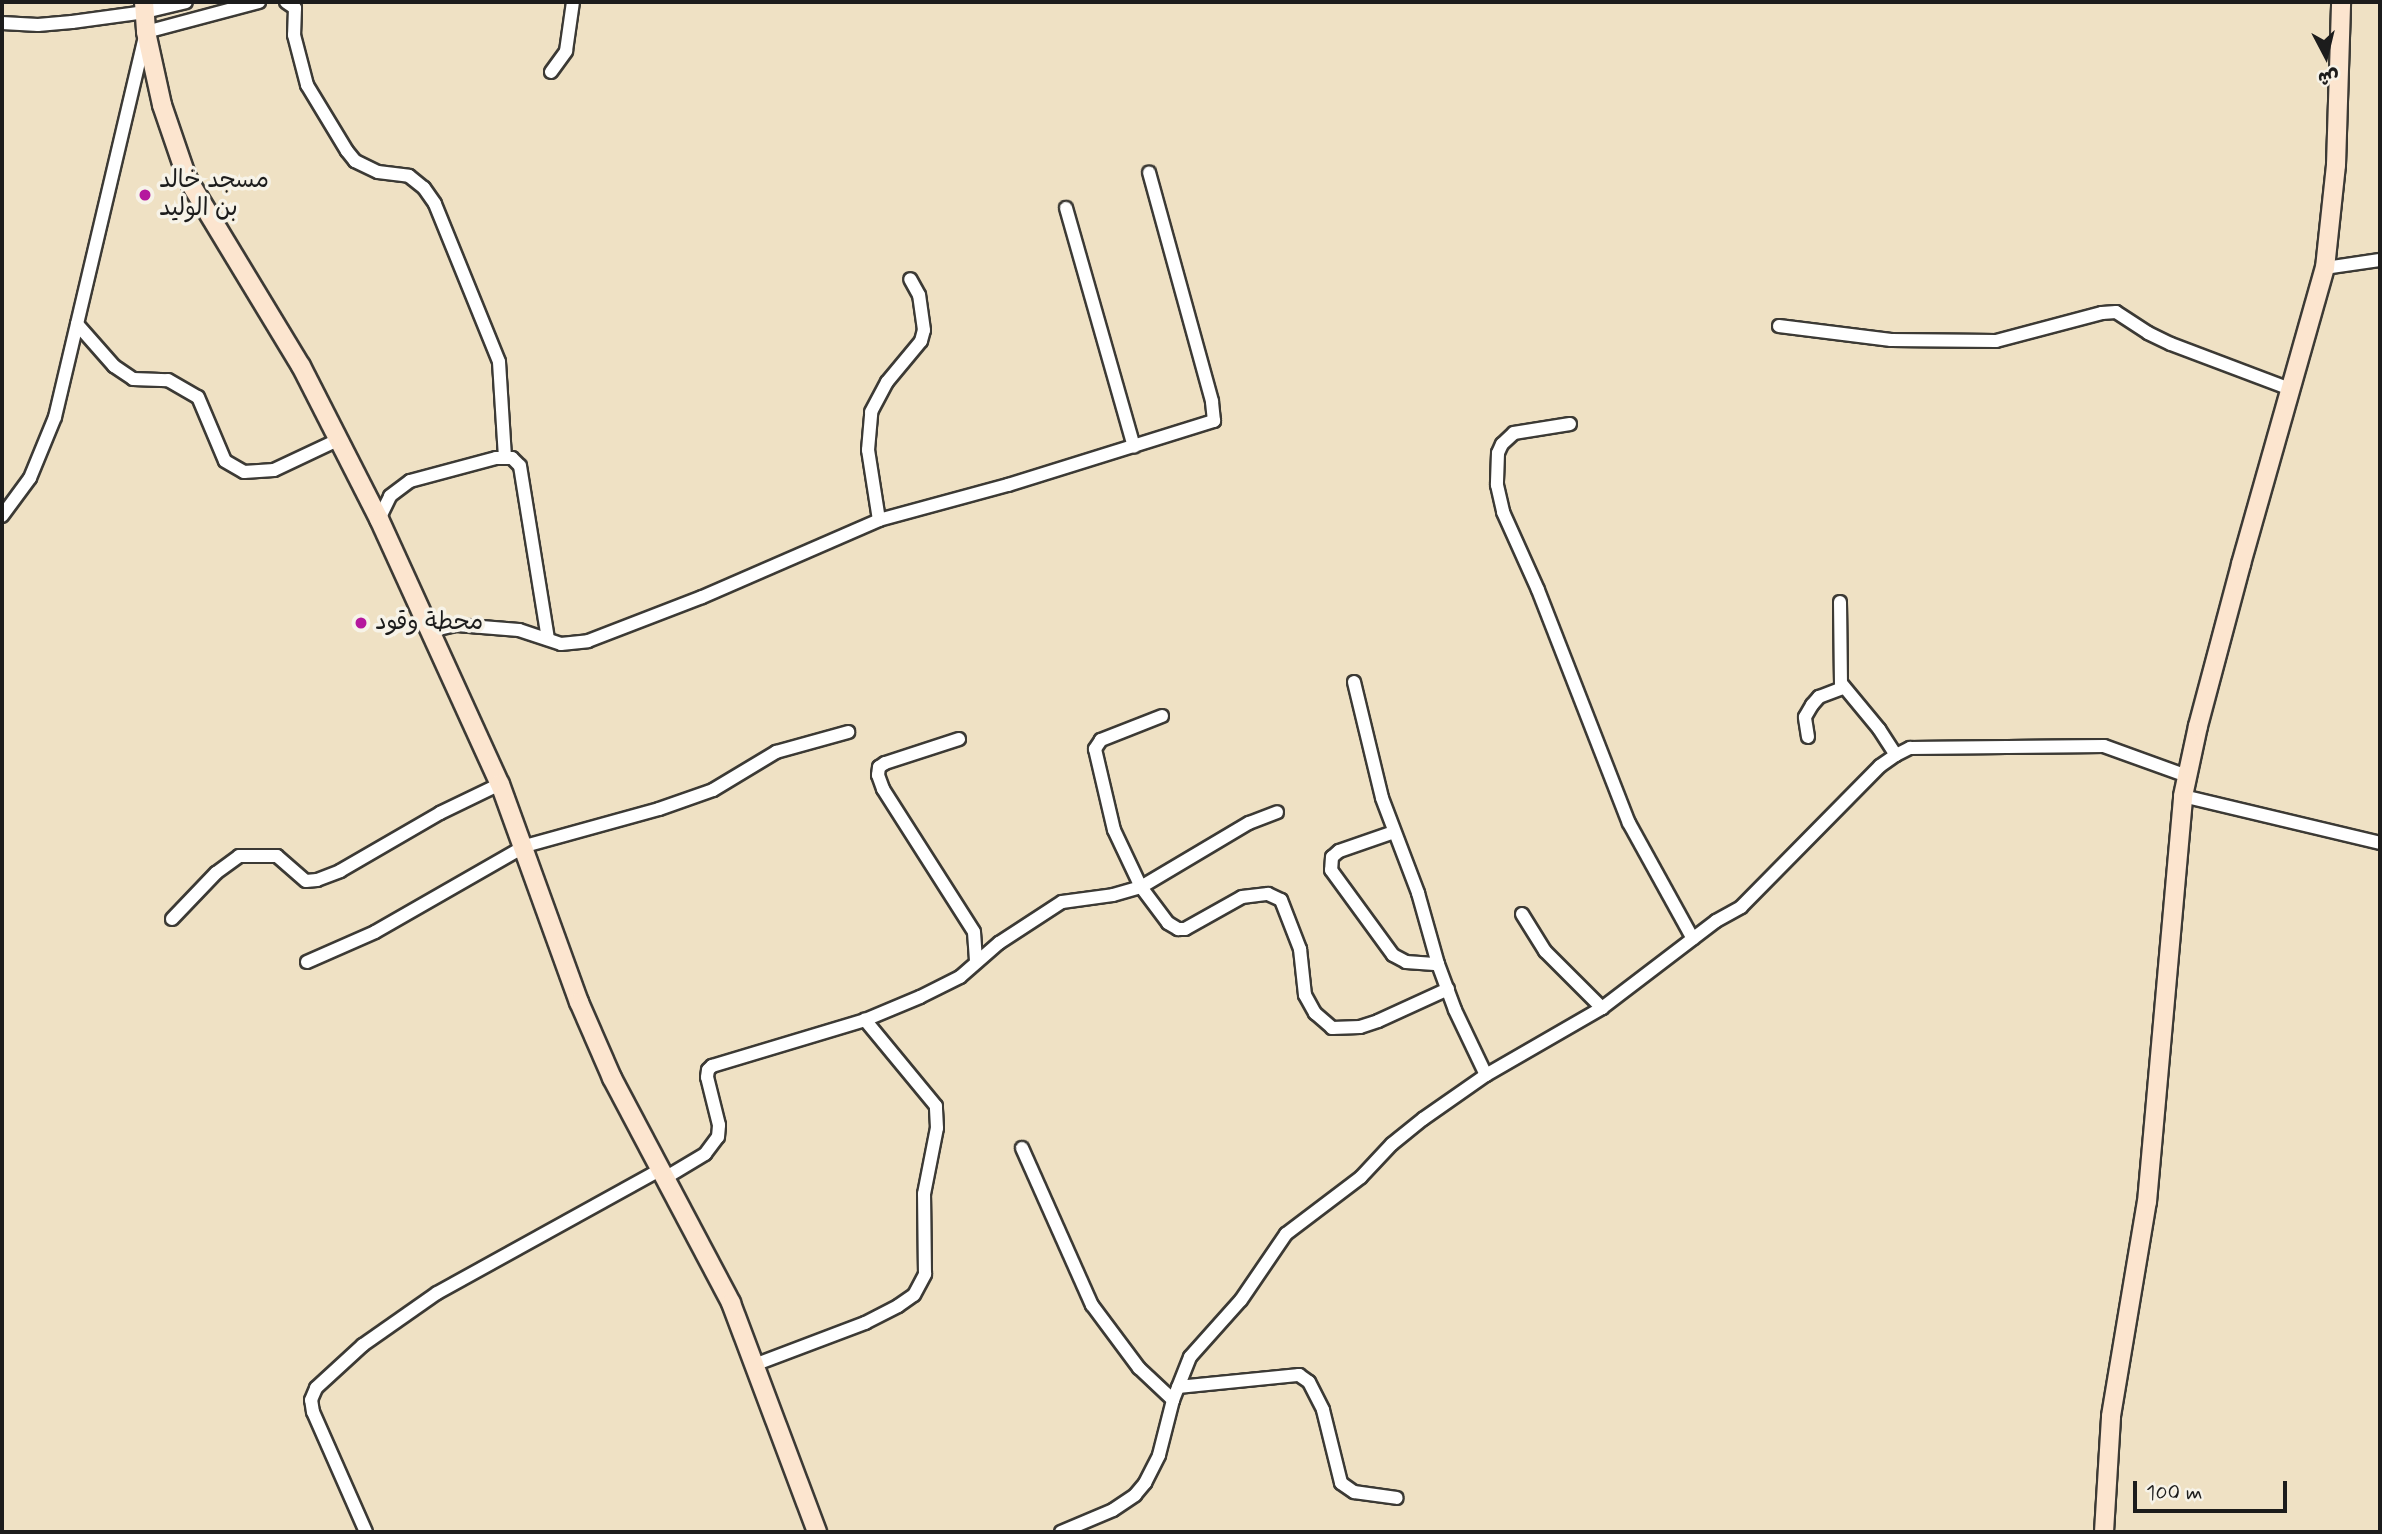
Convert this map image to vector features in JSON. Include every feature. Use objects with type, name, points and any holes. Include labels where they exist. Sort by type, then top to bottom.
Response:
[{"type":"street","points":[[2,23],[38,25],[186,2]]},
{"type":"street","points":[[146,32],[259,2]]},
{"type":"street","points":[[286,2],[295,8],[295,35],[307,85],[347,151],[355,161],[378,172],[409,176],[424,188],[435,204],[499,362],[505,457]]},
{"type":"street","points":[[551,72],[566,51],[573,2]]},
{"type":"street","points":[[2104,1532],[2111,1416],[2147,1202],[2183,796],[2290,389],[2325,268],[2336,165],[2341,2]]},
{"type":"street","points":[[144,7],[146,32],[162,105],[187,178],[301,366],[379,519],[500,784],[525,846],[579,1002],[612,1078],[732,1303],[817,1532]]},
{"type":"street","points":[[2,516],[30,478],[46,445],[146,32]]},
{"type":"street","points":[[430,631],[457,625],[519,630],[573,645],[702,597],[879,520],[1134,447],[1214,421],[1216,415],[1149,173]]},
{"type":"street","points":[[1066,208],[1134,447]]},
{"type":"street","points":[[2325,268],[2380,260]]},
{"type":"street","points":[[879,520],[868,450],[871,412],[887,382],[921,341],[924,330],[919,295],[910,279]]},
{"type":"street","points":[[1779,326],[1891,340],[1996,341],[2102,313],[2116,312],[2148,334],[2290,389]]},
{"type":"street","points":[[77,324],[114,366],[133,379],[168,380],[198,397],[225,461],[244,472],[274,470],[340,439]]},
{"type":"street","points":[[1570,424],[1514,433],[1502,444],[1498,453],[1497,485],[1503,512],[1543,601],[1629,823],[1693,939]]},
{"type":"street","points":[[379,519],[390,496],[400,485],[505,457],[520,466],[548,639]]},
{"type":"street","points":[[1840,602],[1842,688],[1879,729],[1896,755]]},
{"type":"street","points":[[1354,682],[1382,798],[1418,893],[1438,964],[1486,1075]]},
{"type":"street","points":[[1808,737],[1805,717],[1812,705],[1819,697],[1842,688]]},
{"type":"street","points":[[1162,716],[1101,740],[1095,749],[1114,830],[1141,887],[1168,923],[1178,929],[1242,897],[1268,894],[1281,900],[1300,949],[1305,995],[1315,1013],[1332,1028],[1360,1027],[1378,1021],[1448,989]]},
{"type":"street","points":[[307,962],[375,932],[525,846],[659,810],[713,790],[776,752],[811,740],[848,732]]},
{"type":"street","points":[[959,738],[885,763],[879,767],[878,775],[883,789],[974,932],[976,961]]},
{"type":"street","points":[[1061,1532],[1113,1510],[1135,1496],[1145,1483],[1159,1455],[1173,1400],[1191,1357],[1241,1300],[1286,1234],[1361,1177],[1405,1132],[1486,1075],[1602,1008],[1758,893],[1880,766],[1896,755],[1910,748],[2104,746],[2187,776]]},
{"type":"street","points":[[173,919],[216,873],[239,856],[277,856],[306,881],[317,880],[340,871],[440,813],[500,784]]},
{"type":"street","points":[[2183,796],[2380,843]]},
{"type":"street","points":[[366,1532],[313,1412],[311,1400],[316,1388],[363,1345],[426,1300],[481,1267],[705,1154],[718,1137],[719,1125],[707,1077],[712,1066],[865,1020],[943,987],[1062,902],[1113,895],[1141,887],[1249,823],[1277,812]]},
{"type":"street","points":[[1394,832],[1339,851],[1332,857],[1331,870],[1393,955],[1406,962],[1438,964]]},
{"type":"street","points":[[1522,914],[1545,951],[1602,1008]]},
{"type":"street","points":[[754,1365],[865,1323],[898,1306],[914,1295],[925,1274],[924,1194],[937,1128],[936,1107],[865,1020]]},
{"type":"street","points":[[1022,1148],[1092,1305],[1139,1368],[1173,1400]]},
{"type":"street","points":[[1178,1387],[1300,1375],[1309,1382],[1323,1410],[1341,1483],[1354,1492],[1397,1498]]},
{"type":"place","name":"مسجد خالد بن الوليد","points":[[145,195]]},
{"type":"place","name":"محطة وقود","points":[[361,623]]}]
